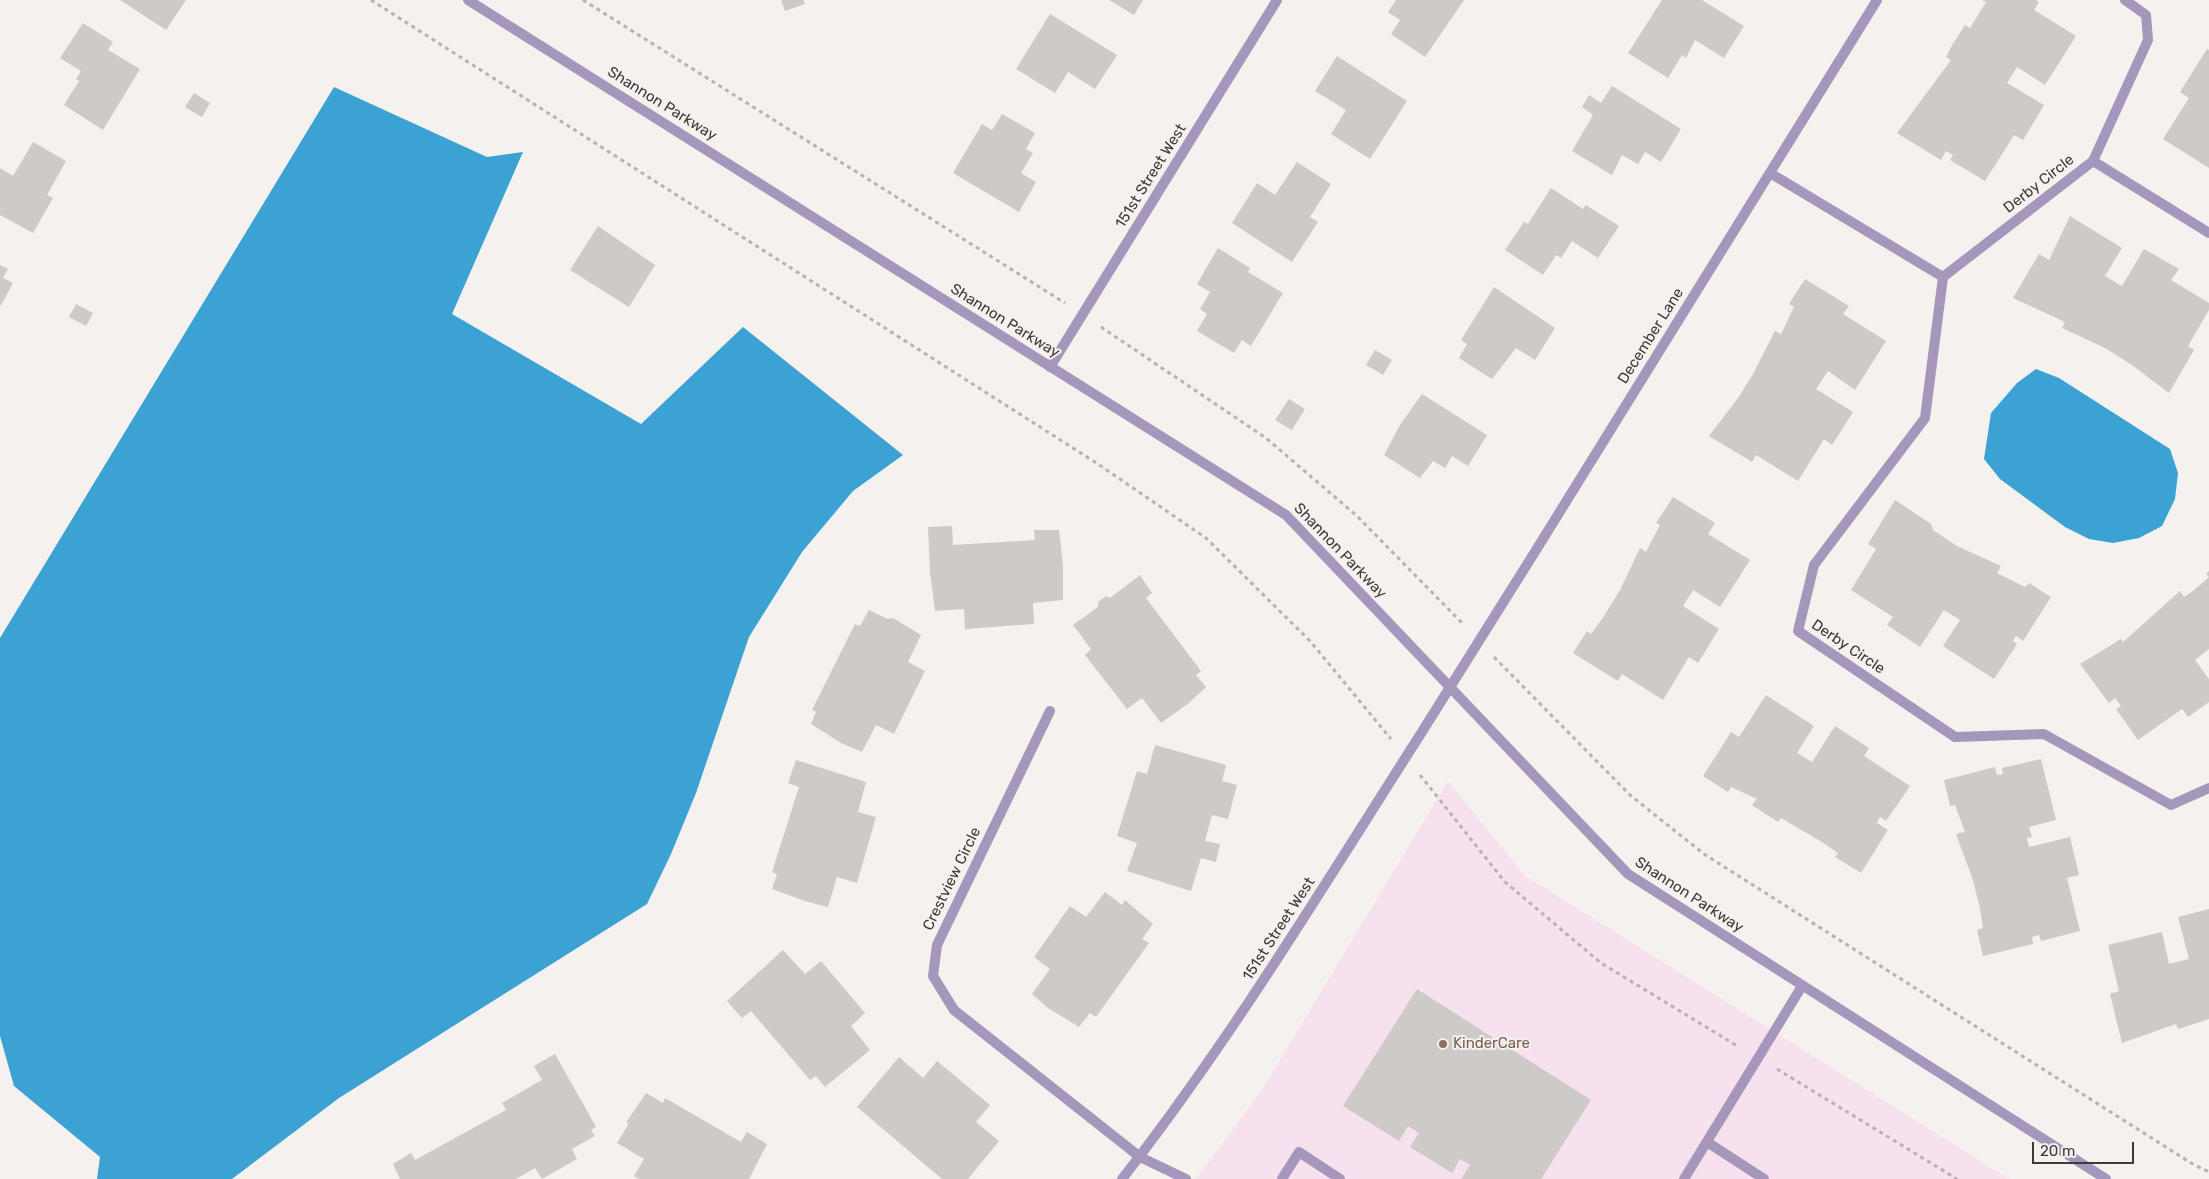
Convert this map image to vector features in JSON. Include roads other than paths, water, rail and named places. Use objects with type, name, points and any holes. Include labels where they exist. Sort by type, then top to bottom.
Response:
[{"type":"street","name":"Shannon Parkway","points":[[468,0],[1286,516],[1628,874],[2106,1179]]},
{"type":"street","name":"151st Street West","points":[[1050,367],[1277,0]]},
{"type":"street","name":"December Lane","points":[[1450,687],[1878,0]]},
{"type":"street","points":[[2093,161],[2148,40],[2146,15],[2126,0]]},
{"type":"street","name":"Derby Circle","points":[[2209,233],[2093,161],[1943,277],[1925,418],[1814,566],[1798,631],[1955,737],[2044,734],[2171,805],[2209,788]]},
{"type":"street","points":[[1770,173],[1943,277]]},
{"type":"street","name":"151st Street West","points":[[1122,1179],[1215,1054],[1279,957],[1450,687]]},
{"type":"street","name":"Crestview Circle","points":[[1050,712],[937,945],[933,976],[954,1010],[1140,1157],[1186,1179]]},
{"type":"street","points":[[1684,1179],[1802,986]]},
{"type":"street","points":[[1707,1142],[1764,1179]]},
{"type":"street","points":[[1282,1179],[1299,1152],[1340,1179]]},
{"type":"water","points":[[334,87],[487,157],[523,152],[452,314],[641,424],[743,327],[903,455],[853,491],[802,552],[749,637],[696,793],[671,854],[647,904],[339,1098],[232,1179],[97,1179],[100,1157],[14,1086],[0,1036],[0,638]]},
{"type":"water","points":[[2036,369],[2059,378],[2170,449],[2178,473],[2175,499],[2162,526],[2139,538],[2113,543],[2089,539],[2065,527],[2000,479],[1984,459],[1991,413],[2017,383]]},
{"type":"place","name":"KinderCare","points":[[1443,1044]]}]
